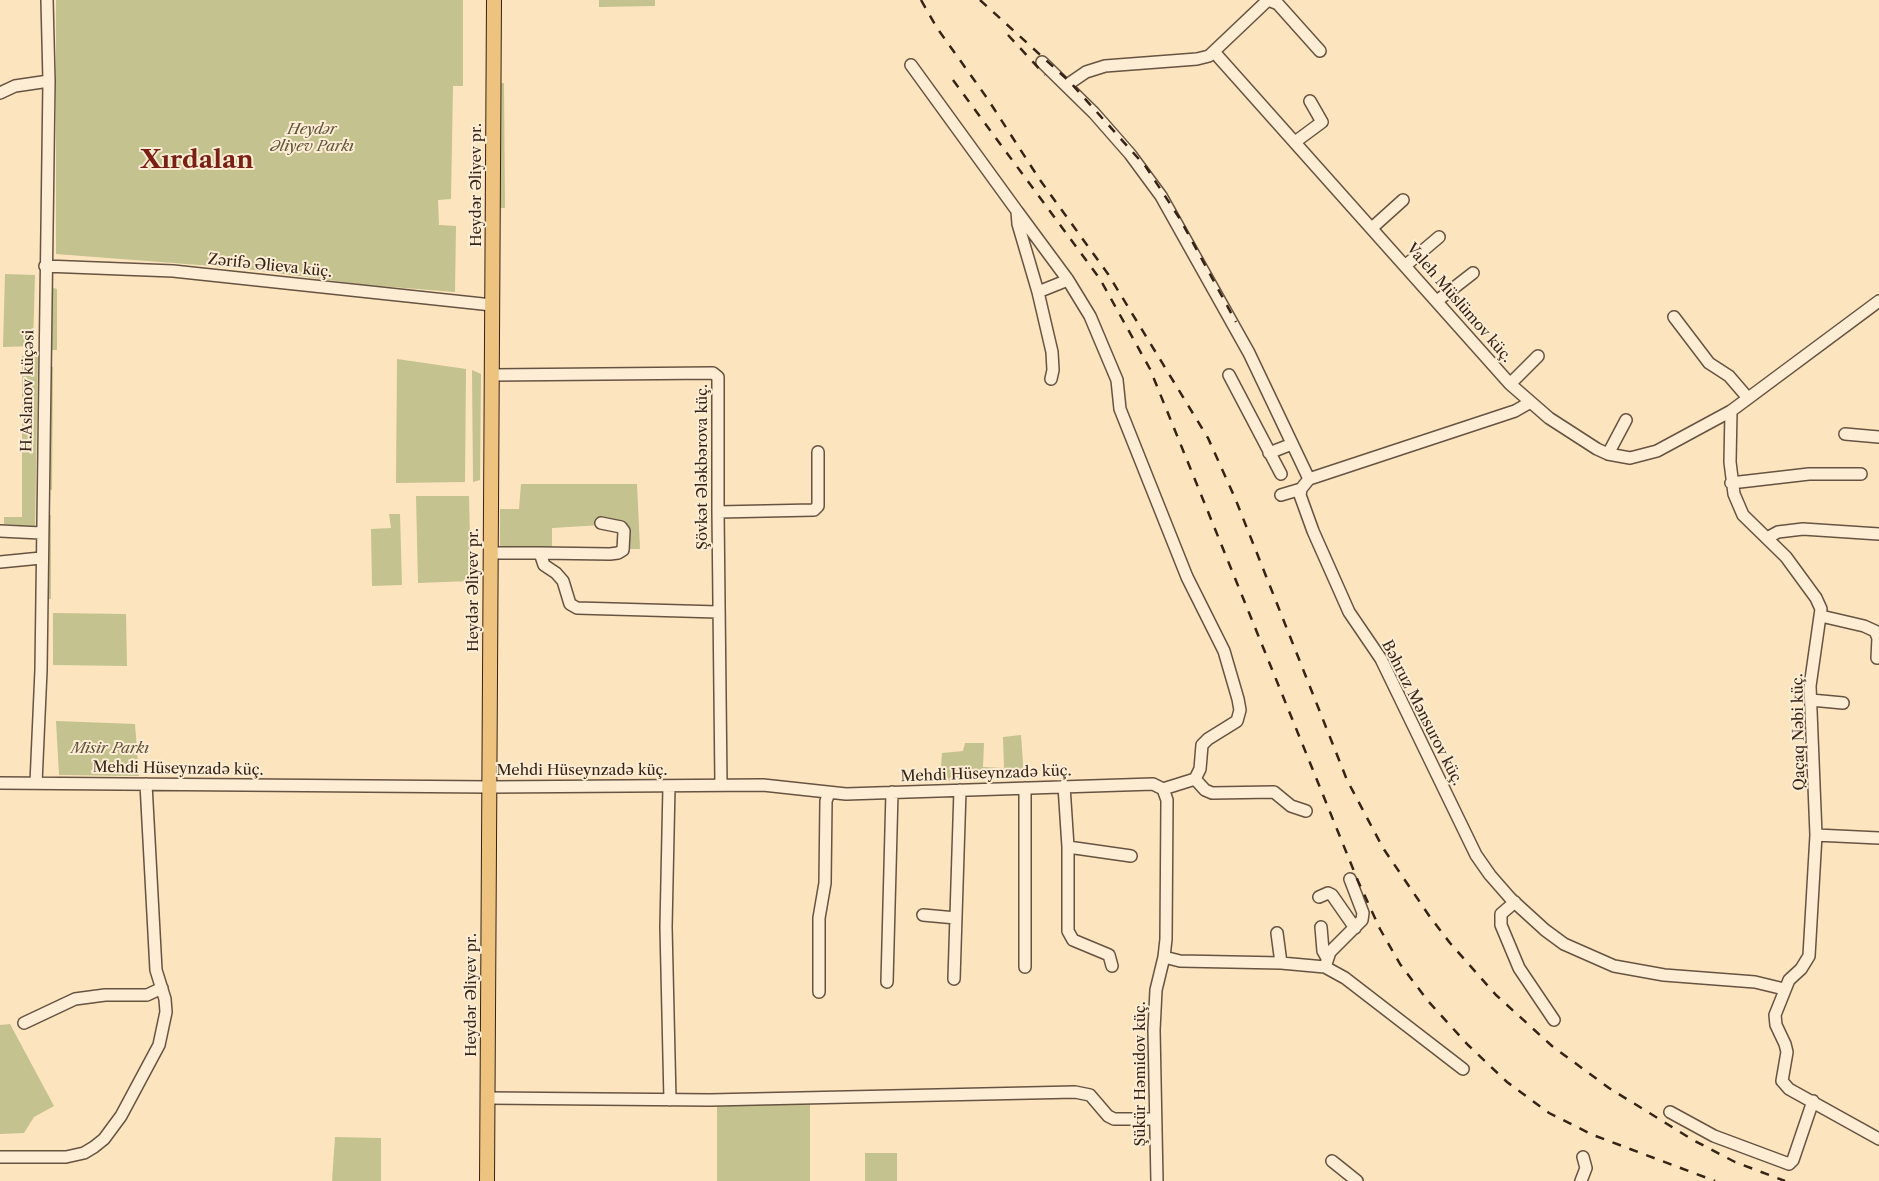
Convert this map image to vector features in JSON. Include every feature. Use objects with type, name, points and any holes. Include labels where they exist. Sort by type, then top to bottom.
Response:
[{"type":"main road","name":"Heydər Əliyev pr.","points":[[487,1181],[494,0]]},
{"type":"street","name":"H.Aslanov küçəsi","points":[[36,783],[41,670],[48,0]]},
{"type":"street","points":[[1067,85],[1094,68],[1197,60],[1215,53],[1266,2],[1272,0],[1278,4],[1320,51]]},
{"type":"street","name":"Valeh Müslümov küç.","points":[[1215,53],[1406,265],[1510,384],[1529,403],[1584,442],[1608,454],[1630,458],[1657,451],[1731,411]]},
{"type":"street","points":[[1042,62],[1067,85],[1130,154],[1161,196],[1249,353],[1309,479]]},
{"type":"street","points":[[911,65],[1068,280],[1090,316],[1117,380],[1120,409],[1187,577],[1224,651],[1238,699],[1240,710],[1237,721],[1208,739],[1202,745],[1200,769],[1195,779],[1163,789]]},
{"type":"street","points":[[0,93],[15,86],[48,81]]},
{"type":"street","points":[[1295,142],[1322,122],[1310,101]]},
{"type":"street","points":[[1373,228],[1403,200]]},
{"type":"street","points":[[1017,211],[1018,224],[1038,292],[1052,352],[1053,370],[1051,380]]},
{"type":"street","points":[[1406,265],[1440,237]]},
{"type":"street","name":"Zərifə Əlieva küç.","points":[[45,266],[173,270],[492,305]]},
{"type":"street","points":[[1437,301],[1472,273]]},
{"type":"street","points":[[1038,292],[1068,280]]},
{"type":"street","points":[[1877,658],[1878,638],[1875,631],[1864,626],[1821,616],[1816,598],[1786,557],[1743,515],[1731,483],[1731,411],[1879,301]]},
{"type":"street","points":[[1674,317],[1709,363],[1729,376],[1748,398]]},
{"type":"street","points":[[1510,384],[1538,356]]},
{"type":"street","name":"Şövkət Ələkbərova küç.","points":[[492,375],[716,374],[720,380],[718,612],[721,785]]},
{"type":"street","points":[[1229,376],[1281,474]]},
{"type":"street","points":[[1281,495],[1301,490],[1309,479],[1515,411],[1529,403]]},
{"type":"street","points":[[1608,454],[1626,420]]},
{"type":"street","points":[[1845,434],[1879,437]]},
{"type":"street","points":[[1269,453],[1292,444]]},
{"type":"street","points":[[718,512],[814,510],[818,506],[818,452]]},
{"type":"street","points":[[1731,483],[1809,474],[1861,474]]},
{"type":"street","name":"Bəhruz Mənsurov küç.","points":[[1301,490],[1301,502],[1349,612],[1381,659],[1476,855],[1490,875],[1515,902],[1564,944],[1614,966],[1664,975],[1755,982],[1784,989]]},
{"type":"street","points":[[491,553],[610,554],[623,550],[624,531],[621,527],[601,523]]},
{"type":"street","points":[[1767,538],[1778,532],[1803,529],[1879,534]]},
{"type":"street","points":[[0,531],[41,533]]},
{"type":"street","points":[[540,553],[544,565],[556,573],[563,581],[570,604],[577,608],[718,612]]},
{"type":"street","points":[[0,562],[41,558]]},
{"type":"street","name":"Qaçaq Nəbi küç.","points":[[1813,1101],[1789,1089],[1782,1081],[1787,1052],[1774,1020],[1784,989],[1809,956],[1816,835],[1811,673],[1821,616]]},
{"type":"street","points":[[1811,700],[1842,703]]},
{"type":"street","points":[[1195,779],[1206,790],[1212,792],[1274,792],[1291,806],[1306,812]]},
{"type":"street","name":"Mehdi Hüseynzadə küç.","points":[[0,782],[490,787],[763,785],[829,793],[1153,784],[1163,789]]},
{"type":"street","points":[[0,1157],[74,1156],[89,1150],[104,1139],[121,1116],[162,1038],[166,1012],[162,988],[156,970],[146,784]]},
{"type":"street","points":[[668,786],[666,927],[670,1100]]},
{"type":"street","points":[[1064,786],[1068,847],[1068,931],[1074,940],[1109,955],[1112,966]]},
{"type":"street","points":[[1025,788],[1025,967]]},
{"type":"street","name":"Şükür Həmidov küç.","points":[[1156,1181],[1154,1119],[1155,1006],[1164,957],[1166,800],[1163,789]]},
{"type":"street","points":[[954,979],[960,790]]},
{"type":"street","points":[[887,982],[892,792]]},
{"type":"street","points":[[819,992],[819,918],[825,883],[826,806],[829,793]]},
{"type":"street","points":[[1816,835],[1879,838]]},
{"type":"street","points":[[1068,847],[1131,856]]},
{"type":"street","points":[[1164,957],[1180,961],[1326,962],[1362,920],[1363,913],[1350,879]]},
{"type":"street","points":[[1319,897],[1328,893],[1332,895],[1355,928]]},
{"type":"street","points":[[1515,902],[1502,914],[1501,924],[1519,968],[1554,1020]]},
{"type":"street","points":[[923,915],[956,918]]},
{"type":"street","points":[[1321,927],[1326,962],[1463,1069]]},
{"type":"street","points":[[1277,933],[1281,963]]},
{"type":"street","points":[[24,1023],[75,999],[105,995],[147,995],[162,988]]},
{"type":"street","points":[[488,1098],[670,1100],[1075,1092],[1090,1095],[1108,1116],[1114,1119],[1154,1119]]},
{"type":"street","points":[[1670,1112],[1714,1136],[1788,1164],[1793,1160],[1813,1101],[1879,1139]]},
{"type":"street","points":[[1581,1181],[1586,1168],[1583,1157]]},
{"type":"street","points":[[1332,1161],[1357,1181]]},
{"type":"green space","name":"Heydər Əliyev Parkı","points":[[56,0],[463,0],[463,86],[453,86],[451,199],[438,200],[439,225],[456,226],[455,292],[367,285],[238,268],[56,254]]},
{"type":"green space","points":[[599,0],[655,0],[655,6],[599,7]]},
{"type":"green space","points":[[500,83],[504,83],[505,208],[500,208]]},
{"type":"green space","points":[[5,274],[35,275],[33,346],[3,347]]},
{"type":"green space","points":[[51,287],[57,289],[57,350],[50,350]]},
{"type":"green space","points":[[22,356],[38,357],[35,526],[4,524],[4,517],[22,517]]},
{"type":"green space","points":[[397,359],[466,369],[465,482],[396,483]]},
{"type":"green space","points":[[49,367],[53,367],[52,490],[47,489]]},
{"type":"green space","points":[[472,370],[481,374],[480,480],[473,482]]},
{"type":"green space","points":[[521,484],[637,484],[640,549],[620,549],[618,524],[552,528],[552,549],[500,549],[500,509],[519,509]]},
{"type":"green space","points":[[416,496],[469,496],[471,581],[418,583]]},
{"type":"green space","points":[[389,514],[400,514],[402,585],[372,586],[371,529],[391,528]]},
{"type":"green space","points":[[47,515],[51,515],[51,599],[47,599]]},
{"type":"green space","points":[[53,613],[126,614],[127,666],[53,665]]},
{"type":"green space","name":"Misir Parkı","points":[[56,721],[135,724],[139,776],[59,775]]},
{"type":"green space","points":[[1021,735],[1024,777],[940,781],[942,753],[963,751],[965,743],[984,743],[983,767],[1004,768],[1003,737]]},
{"type":"green space","points":[[10,1024],[54,1106],[34,1117],[24,1133],[0,1134],[0,1025]]},
{"type":"green space","points":[[810,1104],[810,1181],[717,1181],[717,1105]]},
{"type":"green space","points":[[335,1137],[381,1138],[381,1181],[332,1181]]},
{"type":"green space","points":[[865,1153],[897,1153],[897,1181],[865,1181]]},
{"type":"railway","points":[[921,0],[937,28],[987,98],[1040,180],[1108,274],[1208,438],[1235,498],[1347,780],[1383,848],[1430,917],[1450,943],[1496,995],[1552,1046],[1609,1088],[1693,1140],[1735,1162],[1785,1181]]},
{"type":"railway","points":[[980,0],[1070,82],[1146,167],[1180,219],[1236,322]]},
{"type":"railway","points":[[1008,35],[1045,75]]},
{"type":"railway","points":[[953,80],[1100,279],[1150,369],[1358,881],[1380,929],[1400,964],[1428,1001],[1468,1045],[1507,1082],[1549,1113],[1593,1135],[1715,1181]]},
{"type":"district","name":"Xırdalan","points":[[197,161]]}]
